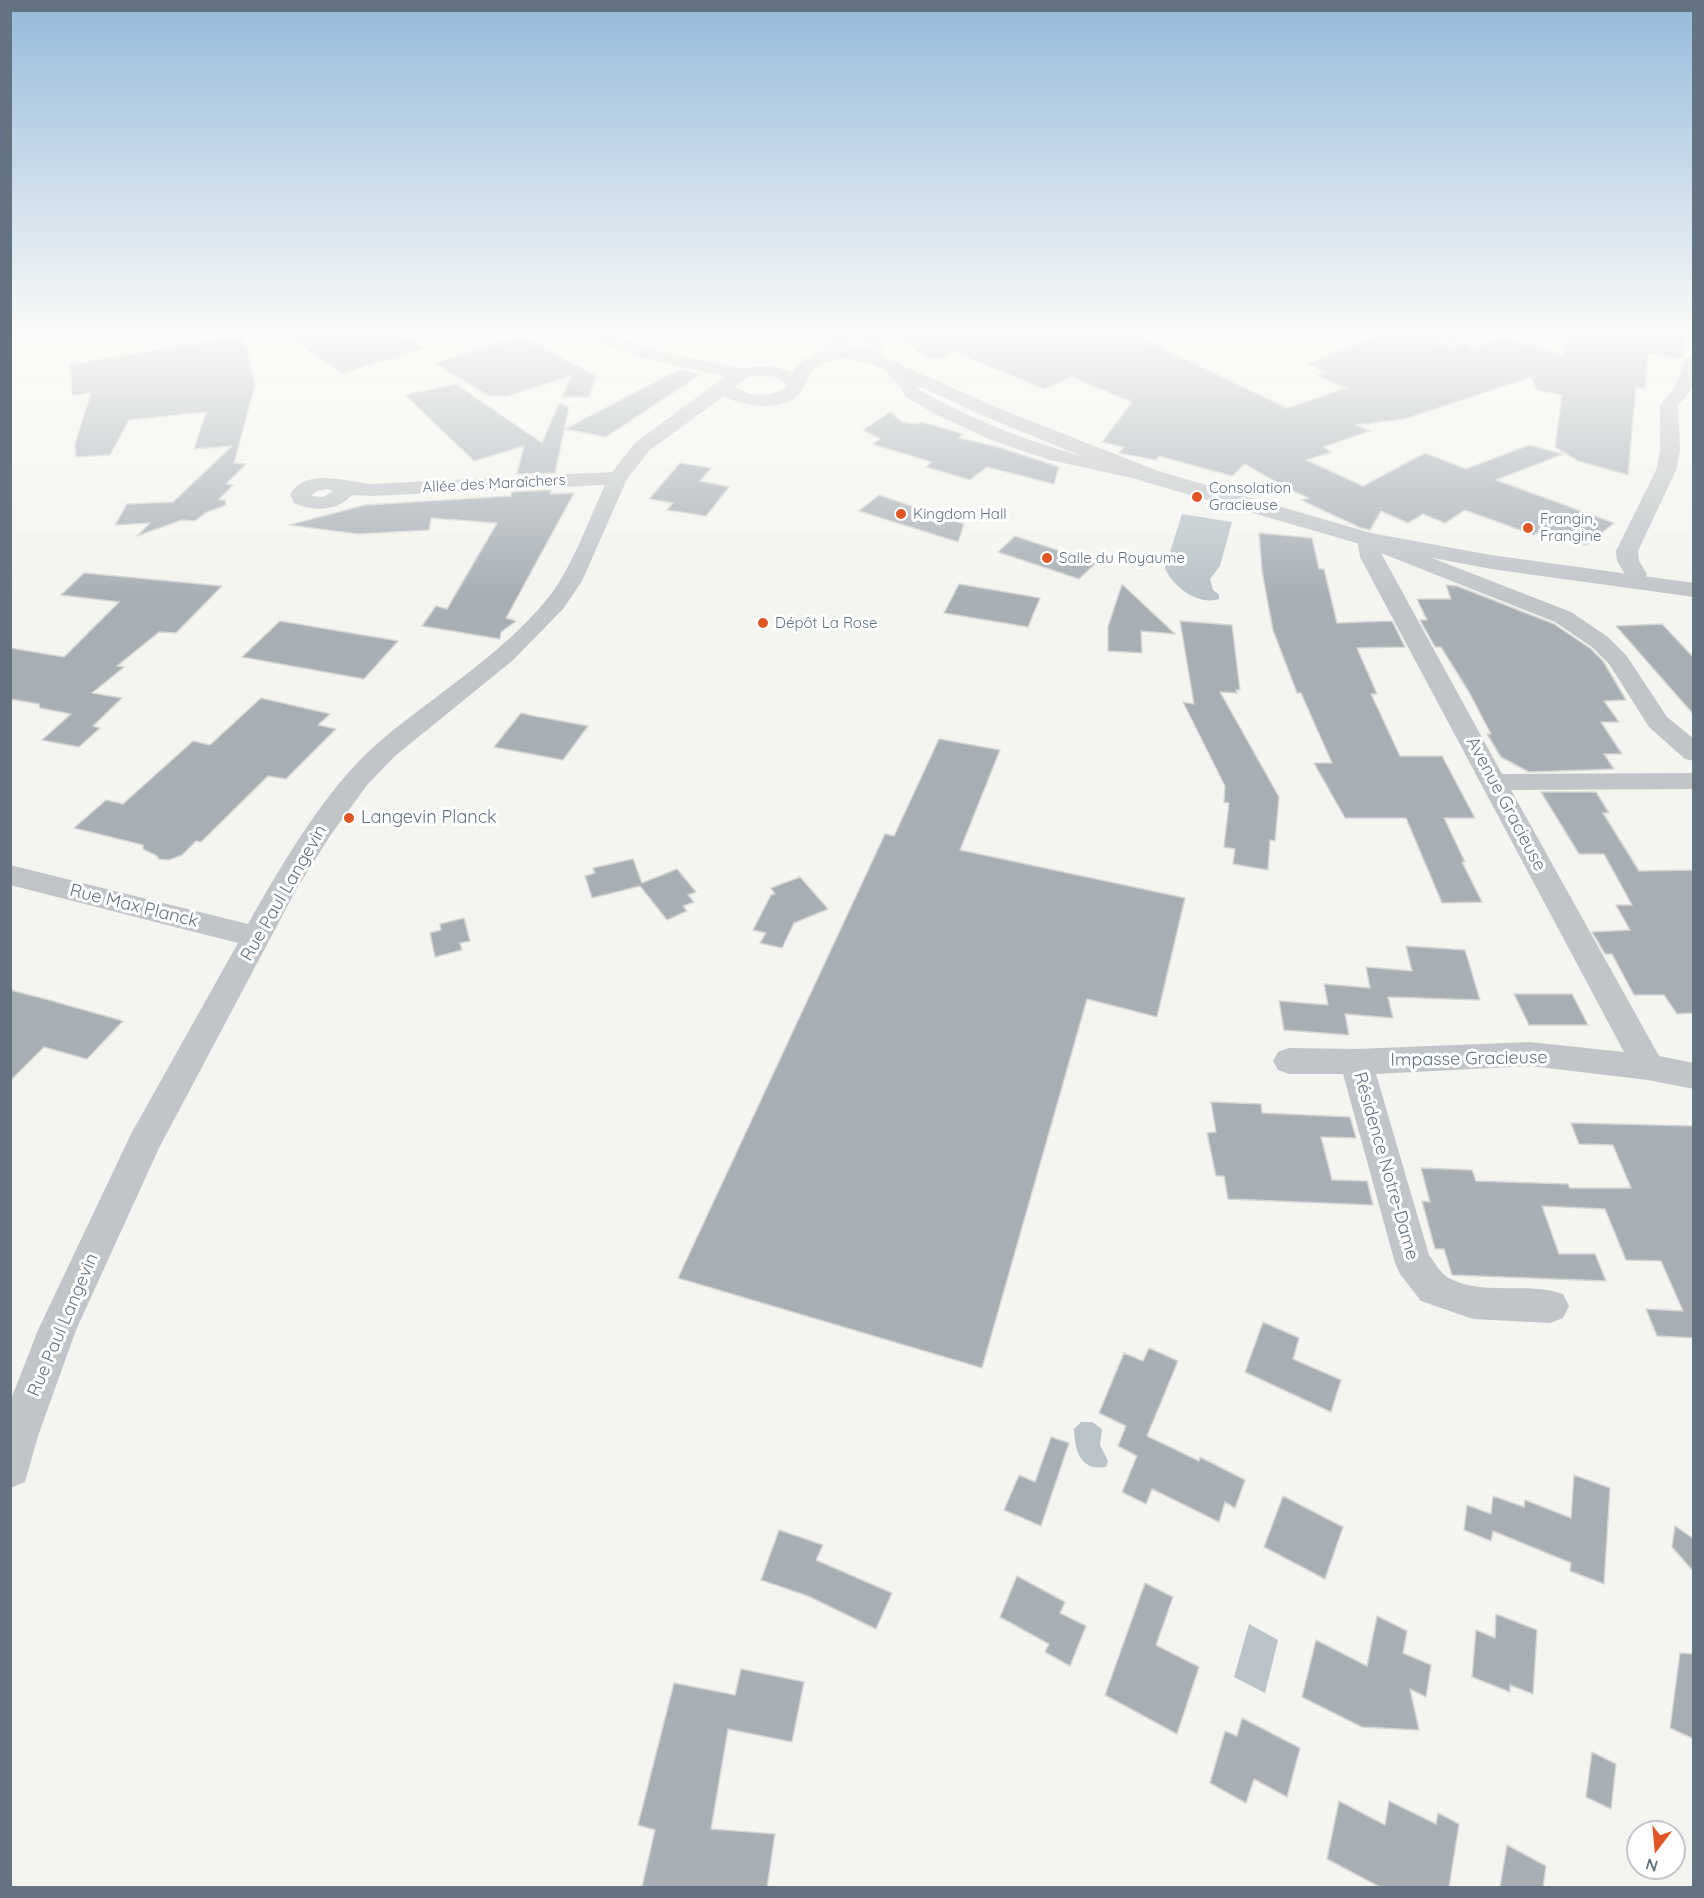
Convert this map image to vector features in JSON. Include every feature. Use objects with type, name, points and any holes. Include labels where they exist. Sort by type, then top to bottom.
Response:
[{"type":"street","name":"Rue Paul Langevin","points":[[10,1468],[18,1436],[57,1330],[143,1144],[284,886],[320,830],[358,779],[386,750],[428,714],[504,656],[555,604],[571,581],[618,478],[651,438],[676,421]]},
{"type":"street","points":[[968,421],[1003,438],[1095,468],[1150,476]]},
{"type":"street","points":[[1012,421],[1150,476],[1368,539],[1491,559],[1636,574],[1694,588]]},
{"type":"street","points":[[1636,574],[1628,561],[1627,552],[1667,468],[1668,421]]},
{"type":"street","name":"Allée des Maraîchers","points":[[342,492],[618,478]]},
{"type":"street","points":[[1368,539],[1408,557],[1563,617],[1600,642],[1618,660],[1658,722],[1694,753]]},
{"type":"street","name":"Avenue Gracieuse","points":[[1368,539],[1371,557],[1647,1067]]},
{"type":"street","points":[[1607,570],[1610,557],[1627,552]]},
{"type":"street","points":[[1491,559],[1513,573],[1694,588]]},
{"type":"street","points":[[1491,559],[1476,567],[1474,578],[1482,584],[1506,582],[1513,573]]},
{"type":"street","points":[[1513,573],[1521,593],[1538,608]]},
{"type":"street","points":[[1495,783],[1694,781]]},
{"type":"street","name":"Rue Max Planck","points":[[10,875],[257,937]]},
{"type":"street","name":"Impasse Gracieuse","points":[[1289,1061],[1356,1062],[1530,1054],[1647,1067],[1694,1076]]},
{"type":"street","name":"Résidence Notre-Dame","points":[[1356,1062],[1413,1263],[1434,1289],[1473,1302],[1550,1306]]},
{"type":"street","name":"Impasse Gracieuse","points":[[1647,1067],[1694,1066]]},
{"type":"shaded area","points":[[1182,514],[1232,522],[1220,566],[1210,579],[1219,599],[1203,600],[1195,597],[1180,588],[1168,575],[1165,568]]},
{"type":"shaded area","points":[[1081,1422],[1092,1422],[1102,1429],[1100,1445],[1108,1461],[1106,1467],[1090,1466],[1081,1458],[1076,1445],[1074,1429]]},
{"type":"shaded area","points":[[1249,1624],[1278,1640],[1265,1693],[1234,1677]]},
{"type":"building","points":[[82,421],[129,421],[110,455],[76,457],[75,444]]},
{"type":"building","points":[[203,421],[245,421],[234,463],[246,464],[226,484],[233,485],[218,500],[225,500],[226,505],[205,513],[195,521],[182,520],[137,536],[150,523],[115,525],[127,504],[173,502],[232,446],[194,449]]},
{"type":"building","points":[[432,421],[509,421],[542,443],[552,421],[566,421],[555,473],[517,474],[524,446],[474,461]]},
{"type":"building","points":[[581,421],[631,421],[606,437],[565,429]]},
{"type":"building","points":[[877,421],[900,421],[918,424],[921,422],[963,434],[959,438],[998,447],[1059,467],[1054,484],[987,467],[970,480],[926,467],[932,462],[872,444],[880,439],[863,430]]},
{"type":"building","points":[[1118,421],[1392,421],[1356,425],[1370,431],[1323,447],[1332,452],[1306,460],[1363,486],[1425,453],[1466,469],[1529,445],[1563,454],[1496,480],[1614,523],[1587,545],[1565,540],[1562,543],[1537,533],[1534,535],[1465,510],[1445,523],[1423,514],[1408,523],[1381,511],[1370,530],[1301,500],[1309,498],[1286,488],[1245,464],[1232,476],[1159,456],[1156,460],[1119,453],[1124,447],[1102,442]]},
{"type":"building","points":[[1559,421],[1633,421],[1628,475],[1578,461],[1555,447]]},
{"type":"building","points":[[680,463],[711,468],[700,481],[729,487],[706,516],[667,510],[673,503],[649,499]]},
{"type":"building","points":[[551,490],[550,494],[574,493],[506,618],[516,621],[501,632],[500,639],[422,626],[436,606],[447,609],[497,523],[431,518],[429,530],[358,534],[289,525],[365,505],[511,496],[512,492]]},
{"type":"building","name":"Kingdom Hall","points":[[879,495],[964,524],[958,542],[859,511]]},
{"type":"building","points":[[1259,533],[1312,538],[1319,569],[1324,569],[1337,623],[1392,621],[1405,647],[1357,648],[1377,694],[1371,694],[1400,756],[1442,756],[1475,818],[1444,818],[1482,902],[1442,903],[1406,818],[1345,818],[1314,763],[1332,763],[1301,693],[1297,693],[1273,630],[1262,571]]},
{"type":"building","name":"Salle du Royaume","points":[[1015,536],[1096,563],[1079,579],[998,552]]},
{"type":"building","points":[[84,573],[222,586],[176,633],[159,632],[117,666],[124,667],[92,693],[122,698],[93,726],[100,728],[79,747],[42,740],[71,714],[40,708],[39,704],[10,699],[10,648],[64,657],[119,602],[61,595]]},
{"type":"building","points":[[959,584],[1040,598],[1028,627],[944,613]]},
{"type":"building","points":[[1122,584],[1175,634],[1141,631],[1142,653],[1108,651],[1108,627]]},
{"type":"building","points":[[1446,585],[1457,586],[1554,624],[1591,649],[1603,661],[1626,700],[1604,701],[1619,722],[1601,722],[1622,754],[1604,754],[1614,769],[1529,772],[1501,757],[1487,734],[1491,734],[1469,692],[1441,647],[1435,647],[1420,620],[1427,620],[1417,599],[1451,599]]},
{"type":"building","points":[[280,621],[398,641],[364,679],[242,657]]},
{"type":"building","points":[[1180,621],[1232,625],[1240,690],[1236,690],[1237,693],[1220,692],[1279,797],[1275,841],[1270,840],[1268,870],[1233,864],[1235,849],[1224,847],[1229,803],[1224,802],[1225,786],[1183,702],[1194,704]]},
{"type":"building","points":[[1662,624],[1694,658],[1694,715],[1616,626]]},
{"type":"building","points":[[261,698],[330,714],[318,725],[336,729],[286,779],[268,776],[201,842],[196,841],[182,855],[169,860],[159,859],[143,849],[143,845],[74,828],[106,800],[123,804],[193,741],[210,745]]},
{"type":"building","points":[[521,713],[588,726],[563,760],[494,747]]},
{"type":"building","points":[[939,739],[1000,750],[960,850],[1185,898],[1157,1017],[1087,999],[982,1368],[678,1278],[885,834],[894,836]]},
{"type":"building","points":[[1541,792],[1596,792],[1609,813],[1603,813],[1639,871],[1694,870],[1694,1013],[1677,1014],[1664,995],[1634,995],[1612,954],[1605,954],[1592,932],[1630,930],[1616,905],[1632,905],[1604,854],[1579,854]]},
{"type":"building","points":[[633,859],[642,883],[677,869],[696,892],[688,895],[694,902],[683,906],[687,911],[667,920],[640,886],[592,898],[585,876],[595,873],[593,868]]},
{"type":"building","points":[[800,877],[828,909],[794,923],[782,948],[760,943],[766,933],[753,930],[771,895],[775,894],[771,888]]},
{"type":"building","points":[[464,918],[470,941],[460,943],[462,950],[435,957],[430,933],[441,930],[440,924]]},
{"type":"building","points":[[1406,946],[1465,950],[1480,1000],[1388,997],[1393,1018],[1345,1014],[1349,1035],[1284,1030],[1279,1001],[1328,1005],[1324,984],[1370,988],[1366,967],[1412,971]]},
{"type":"building","points":[[10,990],[123,1021],[87,1059],[44,1047],[10,1081]]},
{"type":"building","points":[[1514,994],[1572,994],[1588,1025],[1529,1025]]},
{"type":"building","points":[[1211,1102],[1261,1104],[1262,1113],[1350,1117],[1356,1138],[1321,1137],[1332,1180],[1367,1181],[1373,1205],[1228,1199],[1224,1176],[1216,1176],[1207,1133],[1216,1132]]},
{"type":"building","points":[[1571,1123],[1694,1126],[1694,1338],[1657,1336],[1646,1309],[1683,1311],[1661,1261],[1626,1260],[1605,1209],[1542,1206],[1559,1254],[1595,1254],[1606,1281],[1452,1275],[1444,1249],[1435,1249],[1422,1201],[1430,1202],[1421,1168],[1472,1170],[1476,1181],[1568,1184],[1570,1188],[1631,1188],[1613,1145],[1579,1144]]},
{"type":"building","points":[[1263,1322],[1299,1338],[1293,1359],[1341,1380],[1331,1412],[1245,1372]]},
{"type":"building","points":[[1149,1348],[1178,1361],[1147,1436],[1199,1461],[1200,1457],[1245,1480],[1235,1508],[1225,1502],[1219,1522],[1152,1489],[1146,1504],[1122,1492],[1137,1456],[1118,1446],[1126,1426],[1099,1413],[1124,1353],[1143,1361]]},
{"type":"building","points":[[1051,1437],[1069,1443],[1041,1526],[1004,1510],[1019,1475],[1035,1482]]},
{"type":"building","points":[[1574,1475],[1610,1488],[1604,1584],[1570,1571],[1571,1563],[1493,1531],[1491,1541],[1464,1530],[1467,1505],[1491,1514],[1493,1496],[1524,1507],[1525,1500],[1571,1518]]},
{"type":"building","points":[[1283,1496],[1343,1527],[1325,1579],[1264,1547]]},
{"type":"building","points":[[1675,1526],[1694,1539],[1694,1572],[1672,1547]]},
{"type":"building","points":[[779,1530],[823,1545],[816,1560],[892,1593],[876,1629],[808,1596],[761,1580]]},
{"type":"building","points":[[1017,1576],[1065,1602],[1060,1613],[1086,1626],[1070,1666],[1045,1652],[1049,1644],[1000,1617]]},
{"type":"building","points":[[1145,1583],[1173,1597],[1156,1645],[1199,1667],[1177,1734],[1105,1695]]},
{"type":"building","points":[[1496,1614],[1537,1630],[1533,1694],[1510,1685],[1510,1692],[1472,1677],[1476,1630],[1495,1638]]},
{"type":"building","points":[[1377,1616],[1407,1631],[1403,1653],[1431,1665],[1426,1697],[1410,1689],[1419,1730],[1362,1727],[1302,1697],[1316,1640],[1367,1666]]},
{"type":"building","points":[[1680,1653],[1694,1654],[1694,1739],[1670,1728]]},
{"type":"building","points":[[741,1669],[804,1682],[792,1742],[728,1729],[711,1829],[775,1834],[767,1887],[642,1887],[655,1830],[638,1825],[674,1683],[735,1695]]},
{"type":"building","points":[[1242,1718],[1300,1748],[1287,1797],[1254,1779],[1246,1803],[1210,1783],[1225,1731],[1237,1736]]},
{"type":"building","points":[[1592,1752],[1616,1764],[1611,1809],[1586,1797]]},
{"type":"building","points":[[1339,1801],[1385,1825],[1389,1801],[1436,1824],[1438,1813],[1459,1824],[1449,1887],[1380,1887],[1327,1859]]},
{"type":"building","points":[[1507,1845],[1546,1866],[1543,1887],[1500,1887]]},
{"type":"place","name":"Consolation Gracieuse","points":[[1197,497]]},
{"type":"place","name":"Kingdom Hall","points":[[901,514]]},
{"type":"place","name":"Frangin, Frangine","points":[[1528,528]]},
{"type":"place","name":"Salle du Royaume","points":[[1047,558]]},
{"type":"place","name":"Dépôt La Rose","points":[[763,623]]},
{"type":"place","name":"Langevin Planck","points":[[349,818]]}]
